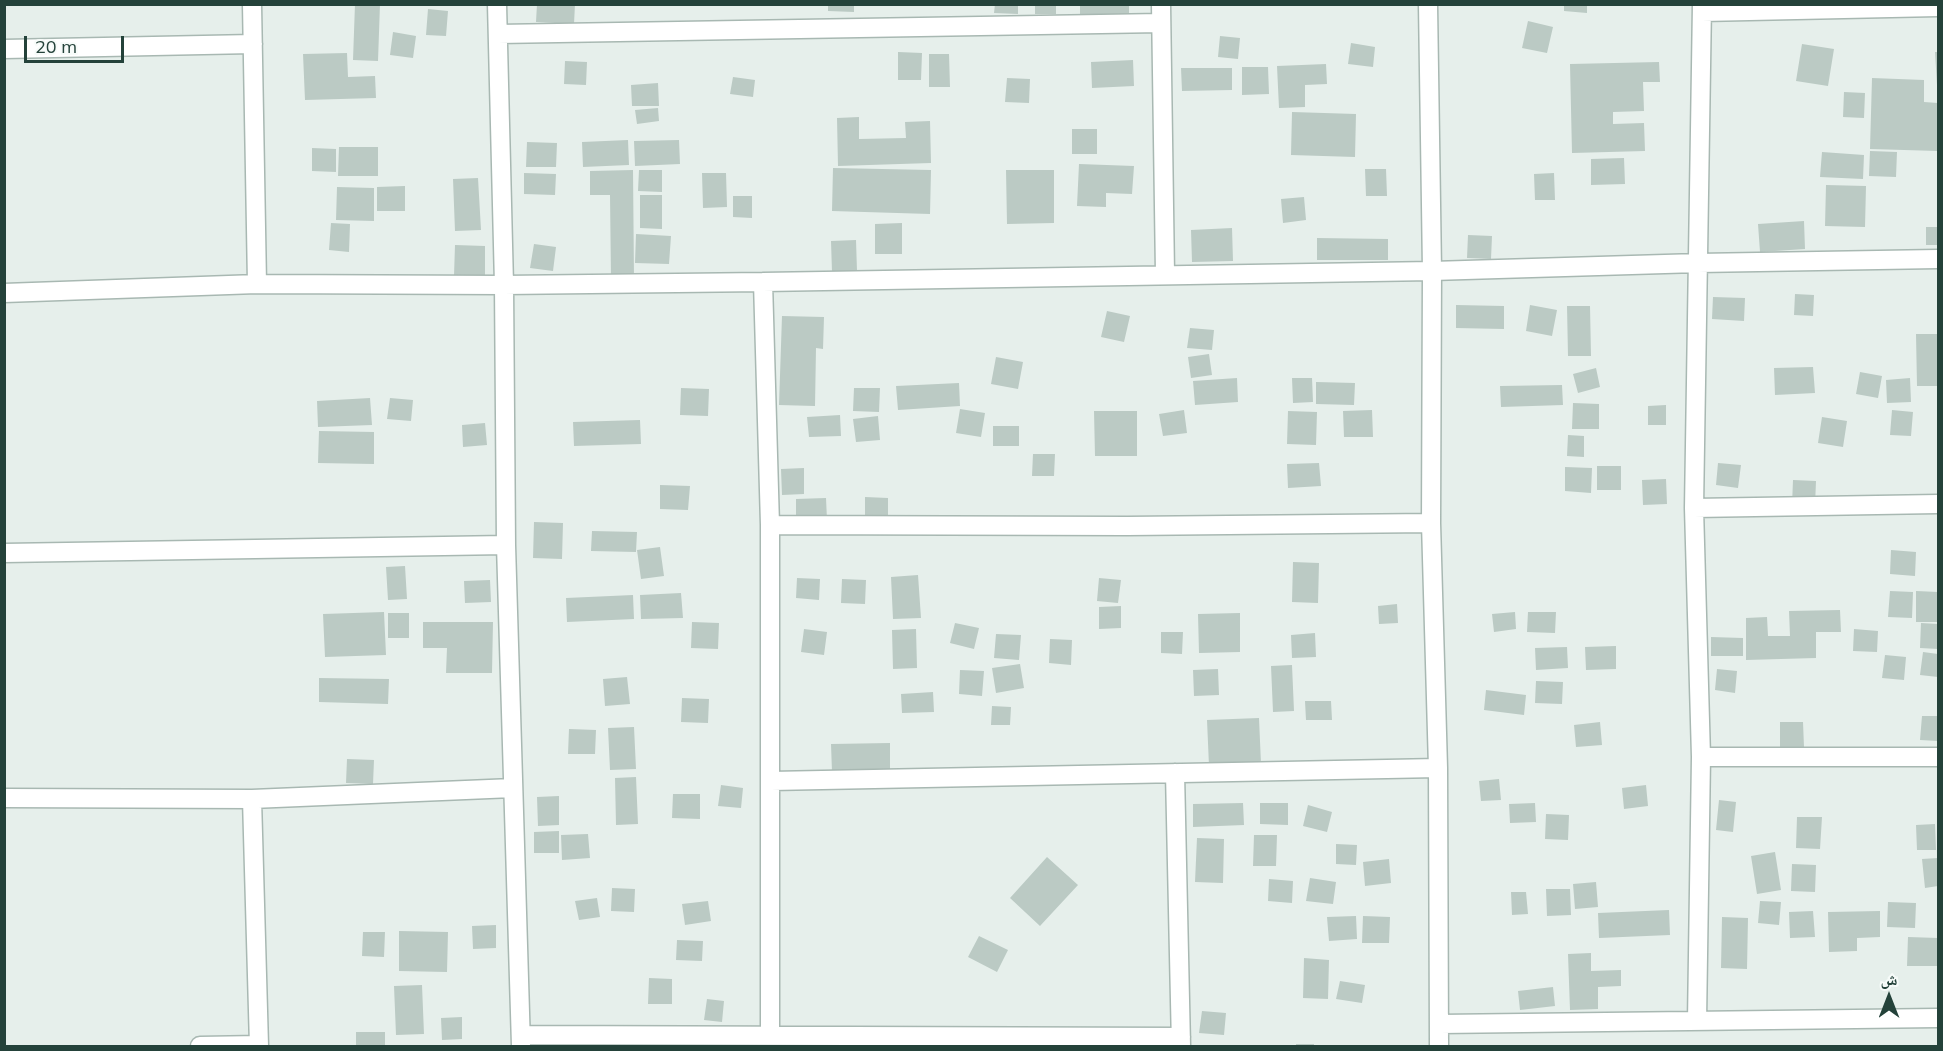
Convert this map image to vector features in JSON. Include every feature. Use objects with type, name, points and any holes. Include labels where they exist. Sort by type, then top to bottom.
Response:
[{"type":"street","points":[[252,4],[257,284]]},
{"type":"street","points":[[497,4],[504,285],[506,545],[521,1041],[770,1035],[1181,1042],[1175,773]]},
{"type":"street","points":[[1161,4],[1165,274]]},
{"type":"street","points":[[1428,4],[1432,271],[1431,523],[1438,768],[1440,1047]]},
{"type":"street","points":[[1697,1021],[1701,757],[1694,508],[1702,8],[1938,7]]},
{"type":"street","points":[[498,34],[1161,23]]},
{"type":"street","points":[[4,49],[253,44]]},
{"type":"street","points":[[4,293],[257,284],[504,285],[763,282],[1432,271],[1938,259]]},
{"type":"street","points":[[763,282],[770,525],[770,1035]]},
{"type":"street","points":[[1694,508],[1938,504]]},
{"type":"street","points":[[770,525],[1138,526],[1431,523]]},
{"type":"street","points":[[4,553],[506,545]]},
{"type":"street","points":[[1701,757],[1938,757]]},
{"type":"street","points":[[771,782],[1438,768]]},
{"type":"street","points":[[4,798],[252,799],[513,788]]},
{"type":"street","points":[[200,1047],[259,1046],[252,799]]},
{"type":"street","points":[[1440,1024],[1938,1018]]},
{"type":"building","points":[[355,4],[380,4],[378,61],[353,60]]},
{"type":"building","points":[[537,4],[575,4],[574,24],[536,22]]},
{"type":"building","points":[[828,4],[854,4],[854,12],[828,11]]},
{"type":"building","points":[[995,4],[1018,4],[1018,14],[994,13]]},
{"type":"building","points":[[1035,4],[1056,4],[1056,14],[1035,14]]},
{"type":"building","points":[[1080,4],[1129,4],[1129,22],[1080,20]]},
{"type":"building","points":[[1564,5],[1587,5],[1587,13],[1564,11]]},
{"type":"building","points":[[428,9],[448,11],[446,36],[426,35]]},
{"type":"building","points":[[1528,21],[1553,27],[1547,53],[1522,48]]},
{"type":"building","points":[[393,32],[416,36],[413,58],[390,55]]},
{"type":"building","points":[[1220,36],[1240,38],[1238,59],[1218,57]]},
{"type":"building","points":[[1351,43],[1375,47],[1373,67],[1348,64]]},
{"type":"building","points":[[1802,44],[1834,49],[1828,86],[1796,81]]},
{"type":"building","points":[[898,52],[922,53],[921,80],[898,80]]},
{"type":"building","points":[[1935,52],[1938,52],[1938,85],[1937,85]]},
{"type":"building","points":[[347,53],[348,77],[375,76],[376,98],[305,100],[303,54]]},
{"type":"building","points":[[929,54],[949,54],[950,87],[929,87]]},
{"type":"building","points":[[1133,60],[1134,86],[1092,88],[1091,62]]},
{"type":"building","points":[[565,61],[587,62],[586,85],[564,84]]},
{"type":"building","points":[[1659,62],[1660,82],[1643,82],[1644,111],[1613,112],[1613,124],[1644,123],[1645,151],[1572,153],[1570,64]]},
{"type":"building","points":[[1326,64],[1327,84],[1305,85],[1305,107],[1279,108],[1277,66]]},
{"type":"building","points":[[1242,67],[1268,67],[1269,94],[1242,95]]},
{"type":"building","points":[[1181,68],[1232,68],[1232,90],[1182,91]]},
{"type":"building","points":[[733,77],[755,80],[753,97],[730,94]]},
{"type":"building","points":[[1007,78],[1030,79],[1029,103],[1005,102]]},
{"type":"building","points":[[1872,78],[1924,80],[1924,102],[1938,103],[1938,151],[1870,149]]},
{"type":"building","points":[[658,83],[659,106],[632,106],[631,85]]},
{"type":"building","points":[[1844,92],[1865,93],[1864,118],[1843,117]]},
{"type":"building","points":[[658,108],[659,121],[637,124],[635,110]]},
{"type":"building","points":[[1292,112],[1356,114],[1355,157],[1291,155]]},
{"type":"building","points":[[859,117],[859,139],[906,138],[905,122],[930,121],[931,163],[838,166],[837,118]]},
{"type":"building","points":[[1072,129],[1097,129],[1097,154],[1072,154]]},
{"type":"building","points":[[628,140],[629,165],[583,167],[582,142]]},
{"type":"building","points":[[679,140],[680,164],[635,166],[634,141]]},
{"type":"building","points":[[527,142],[557,143],[556,167],[526,167]]},
{"type":"building","points":[[339,147],[378,147],[378,176],[338,176]]},
{"type":"building","points":[[312,148],[336,149],[336,172],[312,171]]},
{"type":"building","points":[[1870,151],[1897,152],[1896,177],[1869,176]]},
{"type":"building","points":[[1822,152],[1864,155],[1863,179],[1820,177]]},
{"type":"building","points":[[1624,158],[1625,184],[1591,185],[1591,159]]},
{"type":"building","points":[[1079,164],[1134,166],[1132,194],[1106,193],[1106,207],[1077,206]]},
{"type":"building","points":[[833,168],[931,170],[930,214],[832,211]]},
{"type":"building","points":[[1365,169],[1386,169],[1387,196],[1366,196]]},
{"type":"building","points":[[633,170],[634,279],[611,279],[610,195],[590,195],[590,171]]},
{"type":"building","points":[[639,170],[662,170],[662,192],[638,191]]},
{"type":"building","points":[[1006,170],[1054,170],[1054,223],[1007,224]]},
{"type":"building","points":[[524,173],[556,174],[555,195],[524,194]]},
{"type":"building","points":[[702,173],[726,173],[727,207],[703,208]]},
{"type":"building","points":[[1554,173],[1555,200],[1535,200],[1534,174]]},
{"type":"building","points":[[478,178],[481,230],[455,231],[453,179]]},
{"type":"building","points":[[1826,185],[1866,186],[1865,227],[1825,226]]},
{"type":"building","points":[[405,186],[405,211],[377,211],[377,187]]},
{"type":"building","points":[[337,187],[374,188],[374,221],[336,220]]},
{"type":"building","points":[[640,195],[662,195],[662,229],[640,228]]},
{"type":"building","points":[[733,196],[752,196],[752,218],[733,217]]},
{"type":"building","points":[[1304,197],[1306,220],[1283,223],[1281,199]]},
{"type":"building","points":[[1804,221],[1805,249],[1760,252],[1758,224]]},
{"type":"building","points":[[331,223],[350,224],[349,252],[329,250]]},
{"type":"building","points":[[902,223],[902,254],[875,254],[875,224]]},
{"type":"building","points":[[1926,227],[1938,227],[1938,245],[1926,245]]},
{"type":"building","points":[[1232,228],[1233,261],[1192,262],[1191,230]]},
{"type":"building","points":[[636,234],[671,236],[669,264],[635,263]]},
{"type":"building","points":[[1468,235],[1492,236],[1491,259],[1467,258]]},
{"type":"building","points":[[1317,238],[1388,239],[1388,260],[1317,260]]},
{"type":"building","points":[[856,240],[857,271],[832,272],[831,241]]},
{"type":"building","points":[[534,244],[556,247],[553,271],[530,268]]},
{"type":"building","points":[[455,245],[485,246],[485,277],[454,276]]},
{"type":"building","points":[[1795,294],[1814,295],[1813,316],[1794,315]]},
{"type":"building","points":[[1713,297],[1745,298],[1744,321],[1712,319]]},
{"type":"building","points":[[1456,305],[1504,306],[1504,329],[1456,328]]},
{"type":"building","points":[[1530,305],[1557,310],[1552,336],[1526,331]]},
{"type":"building","points":[[1567,306],[1590,306],[1591,356],[1568,356]]},
{"type":"building","points":[[1107,311],[1130,316],[1124,342],[1101,337]]},
{"type":"building","points":[[782,316],[824,317],[823,349],[816,348],[815,406],[779,405]]},
{"type":"building","points":[[1190,328],[1214,330],[1212,350],[1187,348]]},
{"type":"building","points":[[1916,334],[1938,334],[1938,386],[1917,386]]},
{"type":"building","points":[[1209,354],[1212,375],[1191,378],[1188,357]]},
{"type":"building","points":[[996,357],[1023,362],[1018,389],[991,384]]},
{"type":"building","points":[[1813,367],[1815,393],[1775,395],[1774,368]]},
{"type":"building","points":[[1596,368],[1600,387],[1578,393],[1573,374]]},
{"type":"building","points":[[1860,372],[1882,376],[1878,398],[1856,394]]},
{"type":"building","points":[[1237,378],[1238,402],[1195,405],[1193,381]]},
{"type":"building","points":[[1292,378],[1312,378],[1313,402],[1293,403]]},
{"type":"building","points":[[1910,378],[1911,402],[1887,403],[1886,380]]},
{"type":"building","points":[[1316,382],[1355,383],[1354,405],[1316,404]]},
{"type":"building","points":[[959,383],[960,406],[898,410],[896,386]]},
{"type":"building","points":[[1562,385],[1563,405],[1501,407],[1500,386]]},
{"type":"building","points":[[681,388],[709,389],[708,416],[680,415]]},
{"type":"building","points":[[854,388],[880,388],[879,412],[853,411]]},
{"type":"building","points":[[370,398],[372,425],[318,427],[317,401]]},
{"type":"building","points":[[390,398],[413,400],[411,421],[387,419]]},
{"type":"building","points":[[1573,403],[1599,404],[1599,429],[1572,429]]},
{"type":"building","points":[[1666,405],[1666,425],[1648,425],[1648,406]]},
{"type":"building","points":[[960,409],[985,413],[981,437],[956,433]]},
{"type":"building","points":[[1184,410],[1187,433],[1163,436],[1159,414]]},
{"type":"building","points":[[1372,410],[1373,437],[1344,437],[1343,411]]},
{"type":"building","points":[[1892,410],[1913,412],[1911,436],[1890,435]]},
{"type":"building","points":[[1094,411],[1137,411],[1137,456],[1095,456]]},
{"type":"building","points":[[1288,411],[1317,412],[1316,445],[1287,444]]},
{"type":"building","points":[[840,415],[841,436],[809,437],[807,417]]},
{"type":"building","points":[[878,416],[880,440],[856,442],[853,419]]},
{"type":"building","points":[[1822,417],[1847,421],[1843,447],[1818,443]]},
{"type":"building","points":[[640,420],[641,444],[574,446],[573,422]]},
{"type":"building","points":[[485,423],[487,445],[463,447],[462,425]]},
{"type":"building","points":[[993,426],[1019,426],[1019,446],[993,446]]},
{"type":"building","points":[[319,431],[374,432],[374,464],[318,463]]},
{"type":"building","points":[[1568,435],[1584,436],[1584,457],[1567,456]]},
{"type":"building","points":[[1033,454],[1055,454],[1054,476],[1032,476]]},
{"type":"building","points":[[1319,463],[1321,486],[1288,488],[1287,464]]},
{"type":"building","points":[[1718,463],[1741,465],[1738,488],[1716,485]]},
{"type":"building","points":[[1597,466],[1621,466],[1621,490],[1597,490]]},
{"type":"building","points":[[1565,467],[1592,468],[1591,493],[1565,491]]},
{"type":"building","points":[[804,468],[804,494],[782,495],[781,469]]},
{"type":"building","points":[[1666,479],[1667,504],[1643,505],[1642,480]]},
{"type":"building","points":[[1793,480],[1816,481],[1815,506],[1792,505]]},
{"type":"building","points":[[660,485],[690,486],[688,510],[660,509]]},
{"type":"building","points":[[865,497],[888,498],[888,522],[865,521]]},
{"type":"building","points":[[826,498],[827,520],[796,522],[796,499]]},
{"type":"building","points":[[534,522],[563,523],[562,559],[533,558]]},
{"type":"building","points":[[592,531],[637,532],[636,552],[591,551]]},
{"type":"building","points":[[660,547],[664,576],[641,579],[637,550]]},
{"type":"building","points":[[1891,550],[1916,552],[1915,576],[1890,574]]},
{"type":"building","points":[[1293,562],[1319,563],[1318,603],[1292,602]]},
{"type":"building","points":[[405,566],[407,599],[388,600],[386,567]]},
{"type":"building","points":[[918,575],[921,618],[893,619],[891,577]]},
{"type":"building","points":[[797,578],[820,579],[819,600],[796,598]]},
{"type":"building","points":[[1099,578],[1121,580],[1118,603],[1097,601]]},
{"type":"building","points":[[842,579],[866,580],[865,604],[841,603]]},
{"type":"building","points":[[490,580],[491,602],[465,603],[464,581]]},
{"type":"building","points":[[1890,591],[1913,592],[1912,618],[1888,617]]},
{"type":"building","points":[[1916,591],[1938,592],[1938,622],[1916,622]]},
{"type":"building","points":[[681,593],[683,618],[641,619],[640,595]]},
{"type":"building","points":[[633,595],[634,619],[567,622],[566,598]]},
{"type":"building","points":[[1397,604],[1398,623],[1379,624],[1378,606]]},
{"type":"building","points":[[1121,606],[1121,628],[1099,629],[1099,607]]},
{"type":"building","points":[[1840,610],[1841,632],[1816,632],[1816,658],[1746,660],[1746,618],[1767,617],[1768,636],[1790,636],[1789,611]]},
{"type":"building","points":[[384,612],[386,655],[325,657],[323,614]]},
{"type":"building","points":[[1515,612],[1516,629],[1494,632],[1492,614]]},
{"type":"building","points":[[1528,612],[1556,612],[1555,633],[1527,632]]},
{"type":"building","points":[[388,613],[409,613],[409,638],[388,638]]},
{"type":"building","points":[[1240,613],[1240,652],[1199,653],[1198,614]]},
{"type":"building","points":[[423,622],[493,622],[492,673],[446,673],[447,648],[423,648]]},
{"type":"building","points":[[692,622],[719,623],[718,649],[691,648]]},
{"type":"building","points":[[955,623],[979,628],[974,649],[950,643]]},
{"type":"building","points":[[1921,623],[1938,624],[1938,649],[1920,648]]},
{"type":"building","points":[[804,629],[827,632],[824,655],[801,652]]},
{"type":"building","points":[[916,629],[917,668],[893,669],[892,630]]},
{"type":"building","points":[[1854,629],[1878,631],[1877,652],[1853,651]]},
{"type":"building","points":[[1161,632],[1183,632],[1182,654],[1161,653]]},
{"type":"building","points":[[1315,633],[1316,657],[1292,658],[1291,635]]},
{"type":"building","points":[[996,634],[1021,635],[1019,660],[994,658]]},
{"type":"building","points":[[1711,637],[1743,638],[1743,656],[1711,656]]},
{"type":"building","points":[[1050,639],[1072,640],[1071,665],[1049,663]]},
{"type":"building","points":[[1616,646],[1616,669],[1586,670],[1585,647]]},
{"type":"building","points":[[1567,647],[1568,668],[1536,670],[1535,648]]},
{"type":"building","points":[[1923,652],[1938,654],[1938,677],[1920,675]]},
{"type":"building","points":[[1885,655],[1906,657],[1904,680],[1882,678]]},
{"type":"building","points":[[1020,664],[1024,688],[996,693],[992,668]]},
{"type":"building","points":[[1292,665],[1294,711],[1273,712],[1271,666]]},
{"type":"building","points":[[1218,669],[1219,695],[1194,696],[1193,670]]},
{"type":"building","points":[[1717,669],[1737,671],[1735,693],[1715,690]]},
{"type":"building","points":[[960,670],[984,671],[982,696],[959,694]]},
{"type":"building","points":[[627,677],[630,704],[605,706],[603,679]]},
{"type":"building","points":[[319,678],[389,679],[388,704],[319,702]]},
{"type":"building","points":[[1536,681],[1563,682],[1562,704],[1535,703]]},
{"type":"building","points":[[1486,690],[1526,695],[1524,715],[1484,710]]},
{"type":"building","points":[[933,692],[934,712],[902,713],[901,694]]},
{"type":"building","points":[[682,698],[709,699],[708,723],[681,722]]},
{"type":"building","points":[[1305,701],[1331,701],[1332,720],[1306,720]]},
{"type":"building","points":[[992,706],[1011,707],[1010,725],[991,725]]},
{"type":"building","points":[[1922,716],[1938,716],[1938,741],[1920,740]]},
{"type":"building","points":[[1259,718],[1261,764],[1209,766],[1207,720]]},
{"type":"building","points":[[1600,722],[1602,745],[1576,747],[1574,725]]},
{"type":"building","points":[[1780,722],[1803,722],[1804,747],[1780,747]]},
{"type":"building","points":[[634,727],[636,769],[610,770],[608,728]]},
{"type":"building","points":[[569,729],[596,730],[595,754],[568,754]]},
{"type":"building","points":[[890,743],[890,770],[832,772],[831,744]]},
{"type":"building","points":[[347,759],[374,760],[373,784],[346,783]]},
{"type":"building","points":[[636,777],[638,824],[616,825],[615,778]]},
{"type":"building","points":[[1499,779],[1501,800],[1481,801],[1479,781]]},
{"type":"building","points":[[721,785],[743,788],[741,808],[718,806]]},
{"type":"building","points":[[1646,785],[1648,806],[1624,809],[1622,788]]},
{"type":"building","points":[[673,794],[700,794],[700,819],[672,818]]},
{"type":"building","points":[[559,796],[559,825],[538,826],[537,797]]},
{"type":"building","points":[[1719,800],[1736,802],[1733,832],[1716,830]]},
{"type":"building","points":[[1243,803],[1244,825],[1193,827],[1193,804]]},
{"type":"building","points":[[1260,803],[1288,803],[1288,825],[1260,824]]},
{"type":"building","points":[[1535,803],[1536,822],[1510,823],[1509,804]]},
{"type":"building","points":[[1308,805],[1332,812],[1327,832],[1303,826]]},
{"type":"building","points":[[1546,814],[1569,815],[1568,840],[1545,839]]},
{"type":"building","points":[[1797,817],[1822,817],[1820,849],[1796,848]]},
{"type":"building","points":[[1935,824],[1936,850],[1917,850],[1916,825]]},
{"type":"building","points":[[559,831],[559,853],[534,853],[534,832]]},
{"type":"building","points":[[588,834],[590,858],[562,860],[561,835]]},
{"type":"building","points":[[1254,835],[1277,835],[1276,866],[1253,866]]},
{"type":"building","points":[[1197,838],[1224,839],[1223,883],[1195,882]]},
{"type":"building","points":[[1336,844],[1357,845],[1356,865],[1336,864]]},
{"type":"building","points":[[1775,852],[1781,890],[1757,894],[1751,856]]},
{"type":"building","points":[[1047,857],[1078,885],[1040,926],[1010,898]]},
{"type":"building","points":[[1938,858],[1938,886],[1925,888],[1922,859]]},
{"type":"building","points":[[1389,859],[1391,883],[1365,886],[1363,862]]},
{"type":"building","points":[[1792,864],[1816,865],[1815,892],[1791,891]]},
{"type":"building","points":[[1310,878],[1336,882],[1333,904],[1306,901]]},
{"type":"building","points":[[1269,879],[1293,881],[1292,903],[1268,901]]},
{"type":"building","points":[[1596,882],[1598,907],[1575,909],[1573,884]]},
{"type":"building","points":[[612,888],[635,889],[634,912],[611,911]]},
{"type":"building","points":[[1546,889],[1570,889],[1571,915],[1547,916]]},
{"type":"building","points":[[1511,892],[1526,892],[1528,914],[1512,915]]},
{"type":"building","points":[[597,898],[600,917],[579,920],[575,901]]},
{"type":"building","points":[[708,901],[711,921],[685,925],[682,904]]},
{"type":"building","points":[[1760,901],[1781,902],[1779,925],[1758,923]]},
{"type":"building","points":[[1888,902],[1916,903],[1915,928],[1887,927]]},
{"type":"building","points":[[1669,910],[1670,935],[1599,938],[1598,913]]},
{"type":"building","points":[[1813,911],[1815,937],[1790,938],[1789,912]]},
{"type":"building","points":[[1880,911],[1880,937],[1857,938],[1857,951],[1829,952],[1828,912]]},
{"type":"building","points":[[1356,916],[1357,939],[1329,941],[1327,917]]},
{"type":"building","points":[[1363,916],[1390,917],[1389,943],[1362,943]]},
{"type":"building","points":[[1722,917],[1748,918],[1747,969],[1721,968]]},
{"type":"building","points":[[496,925],[496,948],[473,949],[472,926]]},
{"type":"building","points":[[399,931],[448,932],[447,972],[399,971]]},
{"type":"building","points":[[363,932],[385,932],[384,957],[362,956]]},
{"type":"building","points":[[979,936],[1008,950],[997,972],[968,957]]},
{"type":"building","points":[[1908,937],[1938,938],[1938,966],[1907,966]]},
{"type":"building","points":[[677,940],[703,941],[702,961],[676,960]]},
{"type":"building","points":[[1591,953],[1591,971],[1621,970],[1621,986],[1598,987],[1598,1009],[1570,1010],[1568,954]]},
{"type":"building","points":[[1304,958],[1329,960],[1328,999],[1303,998]]},
{"type":"building","points":[[649,978],[672,979],[672,1004],[648,1004]]},
{"type":"building","points":[[1340,981],[1365,985],[1362,1003],[1336,999]]},
{"type":"building","points":[[422,985],[424,1034],[396,1035],[394,986]]},
{"type":"building","points":[[1553,987],[1555,1006],[1520,1010],[1518,991]]},
{"type":"building","points":[[707,999],[724,1001],[722,1022],[704,1020]]},
{"type":"building","points":[[1202,1011],[1226,1013],[1224,1035],[1199,1033]]},
{"type":"building","points":[[462,1017],[462,1039],[442,1040],[441,1018]]},
{"type":"building","points":[[356,1032],[385,1032],[385,1046],[356,1046]]},
{"type":"building","points":[[1296,1044],[1314,1044],[1314,1046],[1296,1046]]}]
